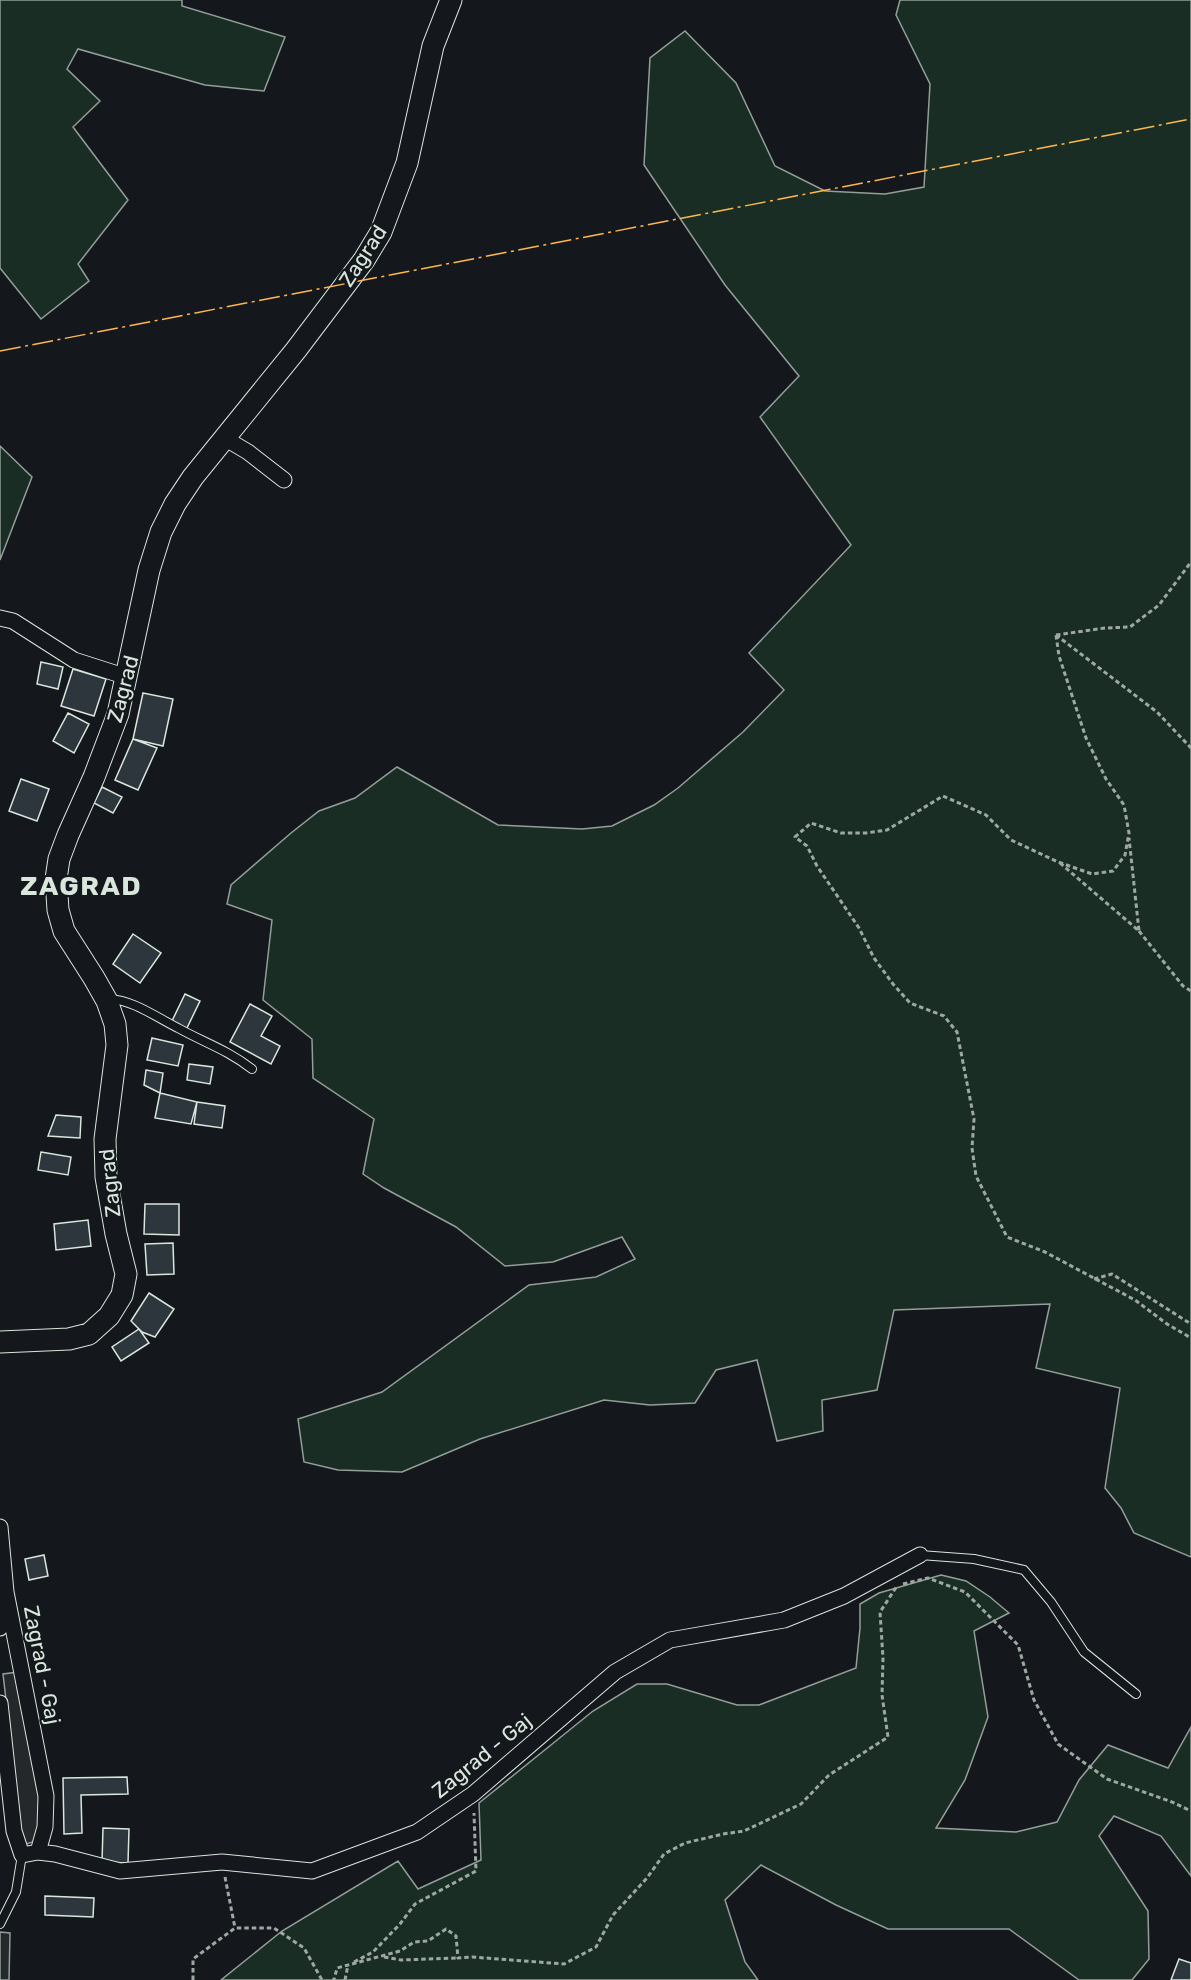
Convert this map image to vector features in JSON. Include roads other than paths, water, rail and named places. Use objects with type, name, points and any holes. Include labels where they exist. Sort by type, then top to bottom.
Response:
[{"type":"main road","name":"Zagrad","points":[[0,1342],[69,1339],[89,1334],[109,1316],[122,1295],[126,1274],[106,1177],[105,1139],[117,1045],[115,1024],[94,978],[64,932],[58,910],[56,879],[59,859],[68,835],[94,777],[118,714],[149,570],[161,532],[181,495],[364,260],[381,232],[407,163],[433,46],[451,0]]},
{"type":"street","points":[[226,439],[248,452],[284,480]]},
{"type":"street","points":[[0,618],[13,621],[74,660],[127,677]]},
{"type":"street","name":"Zagrad - Gaj","points":[[0,1527],[6,1592],[46,1796],[45,1827],[38,1852]]},
{"type":"street","name":"Zagrad - Gaj","points":[[22,1856],[38,1852],[54,1854],[120,1872],[222,1862],[312,1871],[417,1832],[473,1794],[615,1671],[670,1641],[784,1620],[844,1596],[920,1555]]},
{"type":"street","name":"Zagrad - Gaj","points":[[0,1628],[6,1592]]},
{"type":"street","points":[[0,1703],[14,1831],[22,1856]]},
{"type":"lane","points":[[105,999],[122,1000],[235,1056],[252,1069]]},
{"type":"lane","points":[[920,1555],[974,1559],[1024,1570],[1051,1602],[1084,1652],[1136,1694]]},
{"type":"lane","points":[[0,1924],[16,1892],[22,1856]]},
{"type":"district","name":"ZAGRAD","points":[[81,886]]}]
